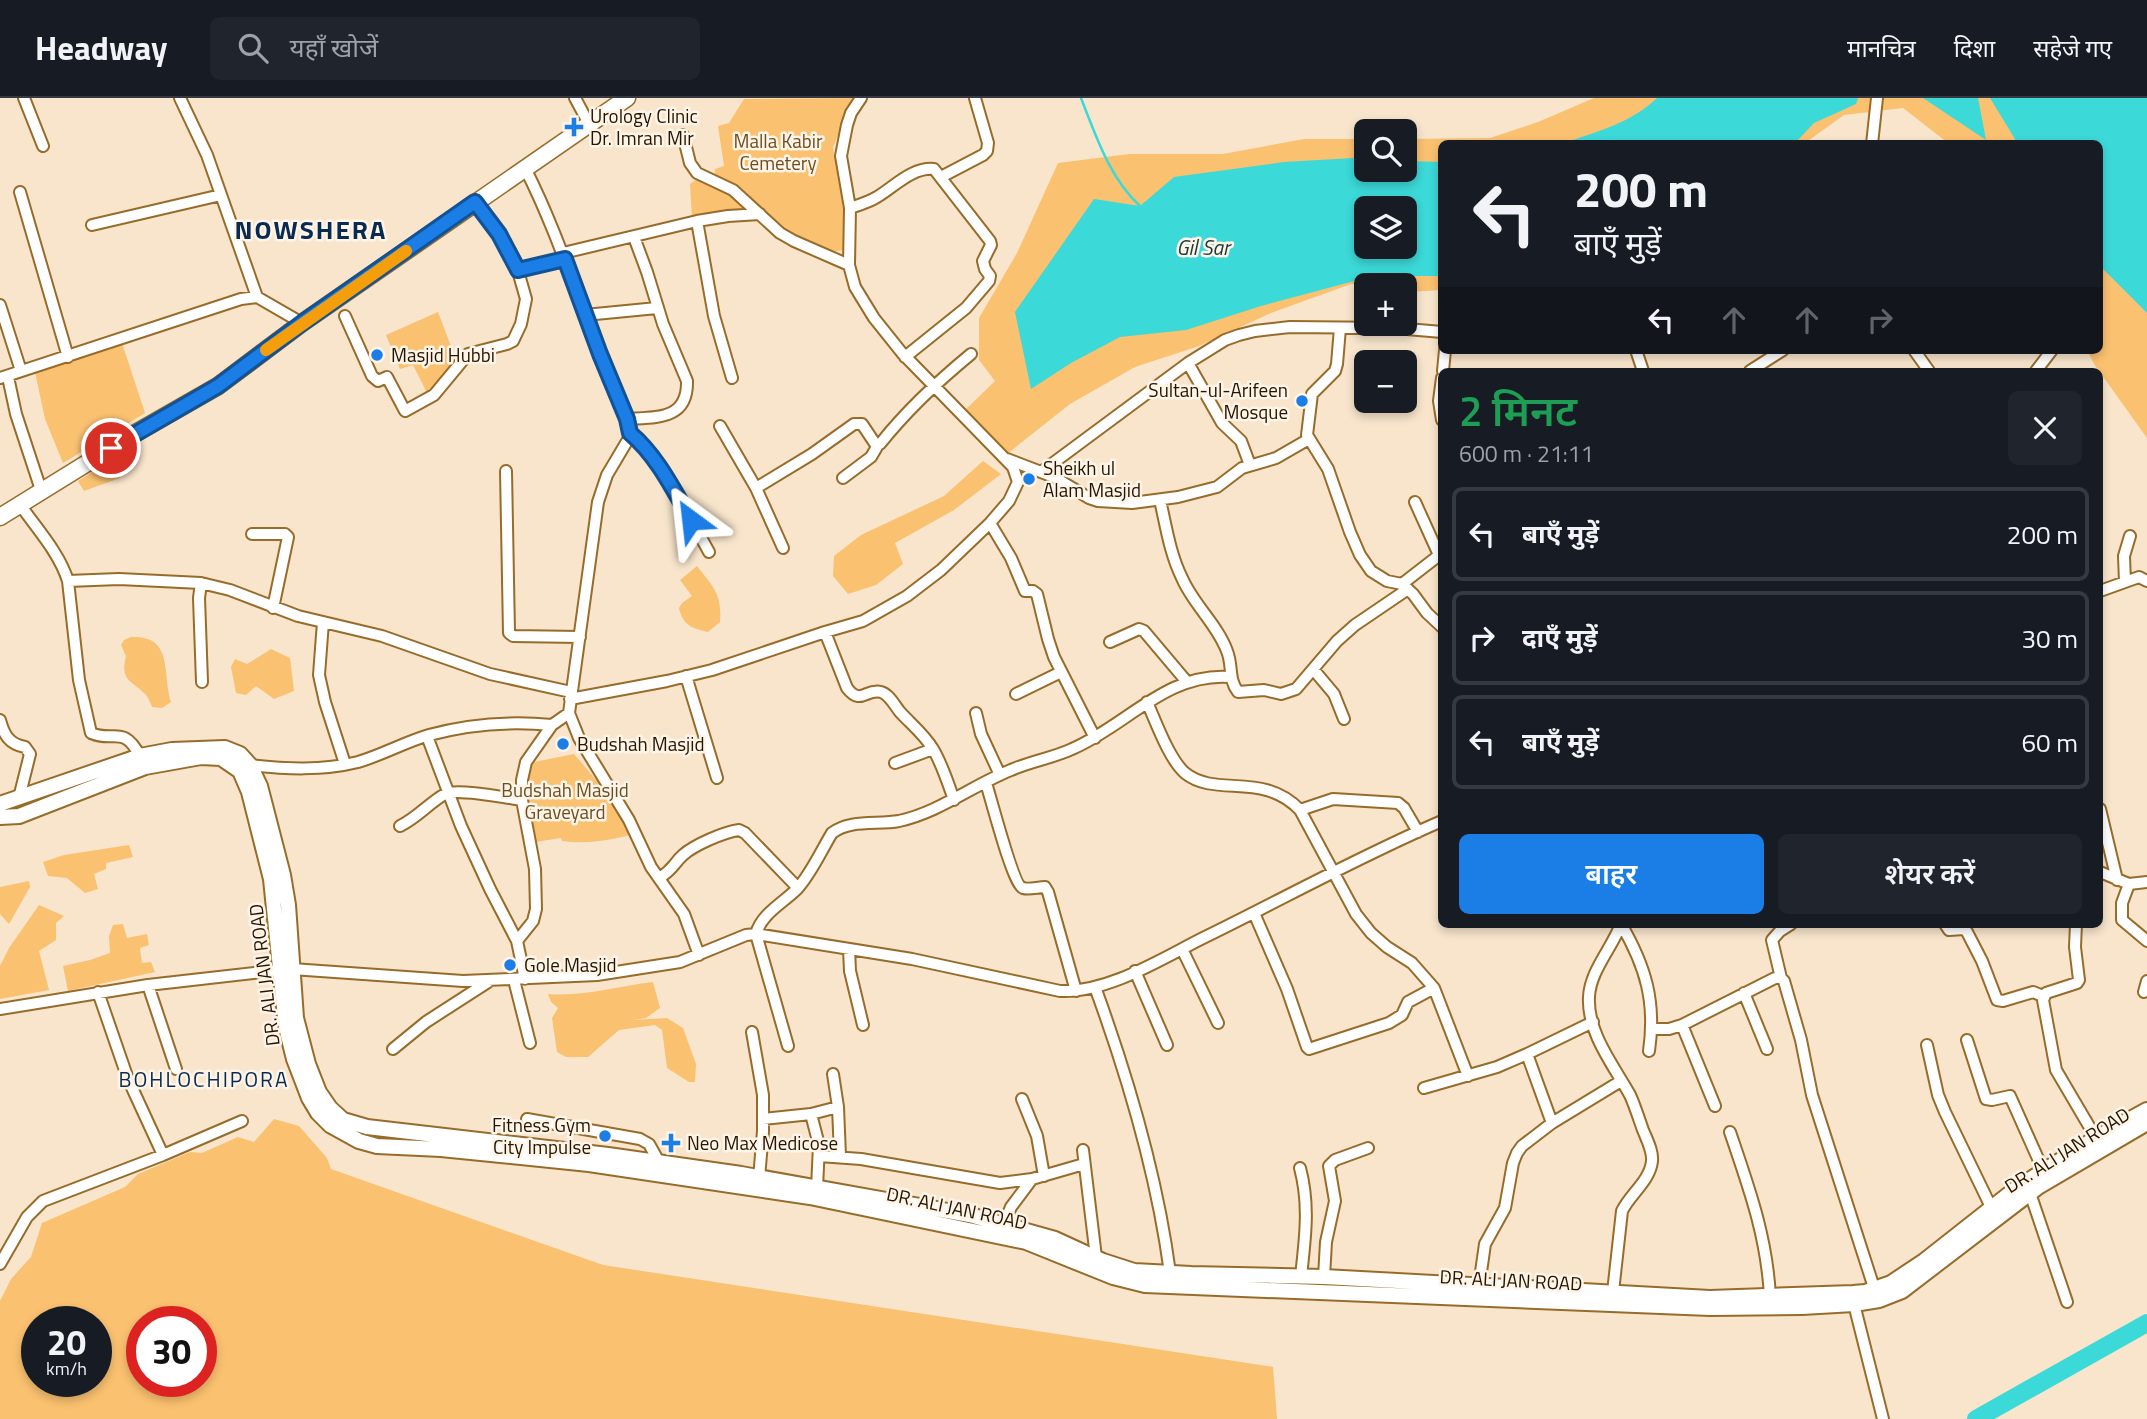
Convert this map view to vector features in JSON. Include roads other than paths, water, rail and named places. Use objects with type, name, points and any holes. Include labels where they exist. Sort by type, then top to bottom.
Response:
[{"type":"highway","points":[[0,517],[134,434],[196,400],[302,323],[340,307],[475,202],[627,98]]},
{"type":"main road","points":[[0,804],[140,756],[172,750],[225,748],[240,754],[250,765]]},
{"type":"main road","name":"DR. ALI JAN ROAD","points":[[0,817],[19,816],[145,767],[201,757],[221,758],[240,771],[249,792],[271,879],[286,970],[308,1064],[319,1092],[342,1120],[367,1127],[659,1162],[970,1214],[1055,1239],[1134,1270],[1324,1277],[1710,1308],[1854,1304],[1876,1294],[1901,1277],[1991,1207],[2043,1171],[2147,1110]]},
{"type":"main road","name":"DR. ALI JAN ROAD","points":[[250,765],[260,786],[283,874],[288,905],[286,1027],[294,1059],[309,1098],[318,1113],[344,1134],[377,1146],[589,1164],[810,1197],[1003,1236],[1051,1251],[1113,1277],[1145,1285],[1613,1292],[1690,1298],[1770,1297],[1902,1291],[2030,1193],[2147,1123]]},
{"type":"street","points":[[23,98],[43,146]]},
{"type":"street","points":[[180,98],[207,155],[257,297]]},
{"type":"street","points":[[575,98],[589,124]]},
{"type":"street","points":[[68,581],[119,579],[201,583],[230,590],[273,608],[382,636],[490,674],[570,695],[686,676],[754,657],[863,621],[907,596],[941,570],[990,523],[1009,502],[1018,482],[1013,467],[1006,459],[905,357],[864,303],[855,286],[849,265],[850,208],[841,156],[851,113],[861,98]]},
{"type":"street","points":[[941,177],[987,151],[988,143],[975,98]]},
{"type":"street","points":[[1872,140],[1877,98]]},
{"type":"street","points":[[683,135],[690,163],[697,173],[733,190],[780,233],[849,265]]},
{"type":"street","points":[[525,168],[564,256],[630,433],[607,475],[598,502],[569,713],[579,738],[621,807],[651,867],[684,914],[699,955]]},
{"type":"street","points":[[850,208],[879,196],[902,179],[922,170],[933,169],[990,241],[991,245],[983,261],[990,276],[983,289],[966,308],[905,357]]},
{"type":"street","points":[[20,192],[68,357]]},
{"type":"street","points":[[92,225],[221,195]]},
{"type":"street","points":[[340,307],[372,376],[377,381],[387,377],[405,411],[434,395],[468,354],[513,341],[526,309],[526,299],[518,270],[499,234],[475,202]]},
{"type":"street","points":[[518,270],[697,221],[728,215],[760,214]]},
{"type":"street","points":[[697,221],[715,316],[732,378]]},
{"type":"street","points":[[627,419],[668,415],[682,404],[687,390],[687,381],[657,308],[634,237]]},
{"type":"street","points":[[41,490],[4,378],[241,299],[257,297],[302,323]]},
{"type":"street","points":[[0,305],[21,371]]},
{"type":"street","points":[[585,315],[657,308]]},
{"type":"street","points":[[1041,472],[1188,363],[1225,341],[1255,331],[1290,327],[1395,328],[1438,332]]},
{"type":"street","points":[[1340,328],[1338,364],[1335,371],[1312,394],[1306,431],[1328,469],[1360,555],[1378,577],[1405,587],[1438,623]]},
{"type":"street","points":[[843,478],[871,457],[902,416],[932,386],[971,354]]},
{"type":"street","points":[[1755,368],[1777,354]]},
{"type":"street","points":[[2038,368],[2049,354]]},
{"type":"street","points":[[1188,363],[1222,424],[1241,440],[1250,465]]},
{"type":"street","points":[[756,488],[858,422],[878,445]]},
{"type":"street","points":[[720,426],[756,488],[783,548]]},
{"type":"street","points":[[630,433],[642,443],[665,474],[709,552]]},
{"type":"street","points":[[1006,459],[1054,477],[1078,494],[1098,501],[1132,503],[1160,500],[1217,486],[1236,472],[1276,458],[1309,439]]},
{"type":"street","points":[[506,471],[509,634],[580,637]]},
{"type":"street","points":[[1160,500],[1172,552],[1182,579],[1223,641],[1230,661],[1230,677],[1238,692],[1264,690],[1281,695],[1296,690],[1326,652],[1355,625],[1405,587],[1438,556]]},
{"type":"street","points":[[1415,502],[1438,550]]},
{"type":"street","points":[[19,503],[65,571],[79,680],[91,733],[129,740],[140,756]]},
{"type":"street","points":[[990,523],[1011,558],[1025,591],[1037,594],[1048,639],[1061,672],[1096,738]]},
{"type":"street","points":[[252,534],[285,534],[288,537],[273,608]]},
{"type":"street","points":[[2126,582],[2124,556],[2130,536]]},
{"type":"street","points":[[2103,590],[2139,577],[2147,581]]},
{"type":"street","points":[[201,583],[199,598],[202,682]]},
{"type":"street","points":[[323,622],[318,675],[345,764]]},
{"type":"street","points":[[1110,642],[1139,629],[1144,631],[1187,682]]},
{"type":"street","points":[[825,632],[852,695],[857,697],[882,692],[933,749],[954,800]]},
{"type":"street","points":[[1313,669],[1334,694],[1344,719]]},
{"type":"street","points":[[1016,694],[1061,672]]},
{"type":"street","points":[[788,1046],[756,934],[764,919],[798,888],[832,833],[848,825],[907,819],[954,800],[1000,775],[1071,750],[1096,738],[1147,702],[1187,682],[1211,675],[1230,677]]},
{"type":"street","points":[[686,676],[716,778]]},
{"type":"street","points":[[1147,702],[1184,773],[1210,783],[1272,790],[1292,801],[1300,810],[1356,914],[1371,933],[1412,963],[1434,988],[1468,1076]]},
{"type":"street","points":[[517,941],[533,921],[536,909],[535,869],[522,800],[526,762],[552,725],[569,713]]},
{"type":"street","points":[[976,713],[981,734],[1000,775]]},
{"type":"street","points":[[0,720],[8,740],[17,746],[25,747],[30,754],[19,798]]},
{"type":"street","points":[[250,765],[295,769],[345,764],[378,755],[427,736],[458,729],[498,723],[552,725]]},
{"type":"street","points":[[427,736],[447,792],[490,889],[517,941],[519,979],[530,1043]]},
{"type":"street","points":[[895,762],[933,749]]},
{"type":"street","points":[[986,783],[1006,852],[1019,885],[1025,888],[1045,887],[1048,892],[1076,991]]},
{"type":"street","points":[[400,826],[422,813],[447,792],[522,800]]},
{"type":"street","points":[[1300,810],[1333,799],[1398,803],[1404,808],[1418,832]]},
{"type":"street","points":[[2103,822],[2117,880]]},
{"type":"street","points":[[0,1009],[148,985],[286,970],[490,981],[597,975],[680,962],[746,935],[756,934],[912,959],[1060,991],[1076,991],[1095,987],[1135,971],[1332,872],[1438,824]]},
{"type":"street","points":[[659,878],[670,872],[682,855],[691,849],[739,830],[798,888]]},
{"type":"street","points":[[2103,873],[2129,884],[2147,881]]},
{"type":"street","points":[[2129,884],[2122,903],[2122,920],[2147,941]]},
{"type":"street","points":[[1254,913],[1309,1049],[1389,1023],[1402,1015],[1408,1002],[1434,988]]},
{"type":"street","points":[[1613,1292],[1622,1211],[1646,1179],[1652,1160],[1638,1114],[1604,1051],[1589,1004],[1590,987],[1619,928]]},
{"type":"street","points":[[1623,928],[1641,967],[1650,995],[1652,1029],[1648,1051]]},
{"type":"street","points":[[1785,928],[1772,940],[1781,978],[1793,1006],[1818,1117],[1876,1294]]},
{"type":"street","points":[[1947,928],[1967,932],[1997,1000],[2003,1001],[2033,992],[2043,996]]},
{"type":"street","points":[[2043,996],[2079,980],[2076,928]]},
{"type":"street","points":[[849,949],[852,980],[863,1025]]},
{"type":"street","points":[[1182,949],[1218,1023]]},
{"type":"street","points":[[1135,971],[1167,1045]]},
{"type":"street","points":[[1652,1029],[1669,1029],[1682,1025],[1775,978],[1781,978]]},
{"type":"street","points":[[393,1049],[426,1022],[490,981]]},
{"type":"street","points":[[148,985],[176,1069]]},
{"type":"street","points":[[1095,987],[1148,1153],[1170,1273]]},
{"type":"street","points":[[98,992],[128,1079],[163,1155]]},
{"type":"street","points":[[1744,993],[1767,1049]]},
{"type":"street","points":[[2043,996],[2056,1070],[2096,1138]]},
{"type":"street","points":[[1424,1088],[1497,1067],[1593,1022]]},
{"type":"street","points":[[1682,1025],[1715,1106]]},
{"type":"street","points":[[752,1032],[761,1078],[763,1119],[759,1178]]},
{"type":"street","points":[[1967,1040],[1986,1099],[2010,1096],[2043,1171]]},
{"type":"street","points":[[1927,1045],[1938,1095],[1991,1207]]},
{"type":"street","points":[[1527,1054],[1552,1123]]},
{"type":"street","points":[[832,1074],[838,1107],[840,1156]]},
{"type":"street","points":[[1478,1291],[1485,1244],[1505,1208],[1513,1163],[1522,1146],[1552,1123],[1620,1081]]},
{"type":"street","points":[[1022,1098],[1037,1136],[1044,1176]]},
{"type":"street","points":[[763,1119],[811,1114],[838,1107]]},
{"type":"street","points":[[811,1114],[816,1125],[819,1156],[817,1188]]},
{"type":"street","points":[[527,1119],[640,1139],[649,1144],[659,1162]]},
{"type":"street","points":[[0,1264],[27,1217],[43,1201],[242,1121]]},
{"type":"street","points":[[1730,1132],[1764,1240],[1770,1297]]},
{"type":"street","points":[[1324,1277],[1325,1242],[1335,1201],[1329,1166],[1335,1160],[1368,1148]]},
{"type":"street","points":[[1083,1150],[1096,1257]]},
{"type":"street","points":[[819,1156],[840,1156],[991,1182],[1032,1179],[1084,1164]]},
{"type":"street","points":[[1300,1168],[1308,1217],[1301,1276]]},
{"type":"street","points":[[1004,1224],[1012,1207],[1032,1179]]},
{"type":"street","points":[[2030,1193],[2067,1302]]},
{"type":"street","points":[[1854,1304],[1883,1419]]},
{"type":"water","points":[[1657,98],[1858,98],[1856,104],[1814,123],[1798,140],[1573,140],[1625,120]]},
{"type":"water","points":[[1923,98],[1978,98],[1986,140]]},
{"type":"water","points":[[1990,98],[2147,98],[2147,313],[2103,269],[2103,140],[2015,139]]},
{"type":"water","name":"Gil Sar","points":[[1354,158],[1354,182],[1417,182],[1417,161],[1438,162],[1438,276],[1417,276],[1417,273],[1354,273],[1354,281],[1186,330],[1120,337],[1071,363],[1031,389],[1015,312],[1094,199],[1140,206],[1174,177],[1284,162]]},
{"type":"waterway","points":[[1081,98],[1112,170],[1140,206]]},
{"type":"waterway","points":[[1976,1419],[2147,1323]]},
{"type":"place","name":"Urology Clinic Dr. Imran Mir","points":[[574,127]]},
{"type":"place","name":"Masjid Hubbi","points":[[377,355]]},
{"type":"place","name":"Sultan-ul-Arifeen Mosque","points":[[1302,401]]},
{"type":"place","name":"Sheikh ul Alam Masjid","points":[[1029,479]]},
{"type":"place","name":"Budshah Masjid","points":[[563,744]]},
{"type":"place","name":"Gole Masjid","points":[[510,965]]},
{"type":"place","name":"Fitness Gym City Impulse","points":[[605,1136]]},
{"type":"place","name":"Neo Max Medicose","points":[[671,1143]]},
{"type":"district","name":"NOWSHERA","points":[[311,230]]},
{"type":"district","name":"BOHLOCHIPORA","points":[[204,1080]]},
{"type":"park label","name":"Malla Kabir Cemetery","points":[[778,152]]},
{"type":"park label","name":"Budshah Masjid Graveyard","points":[[565,801]]}]
